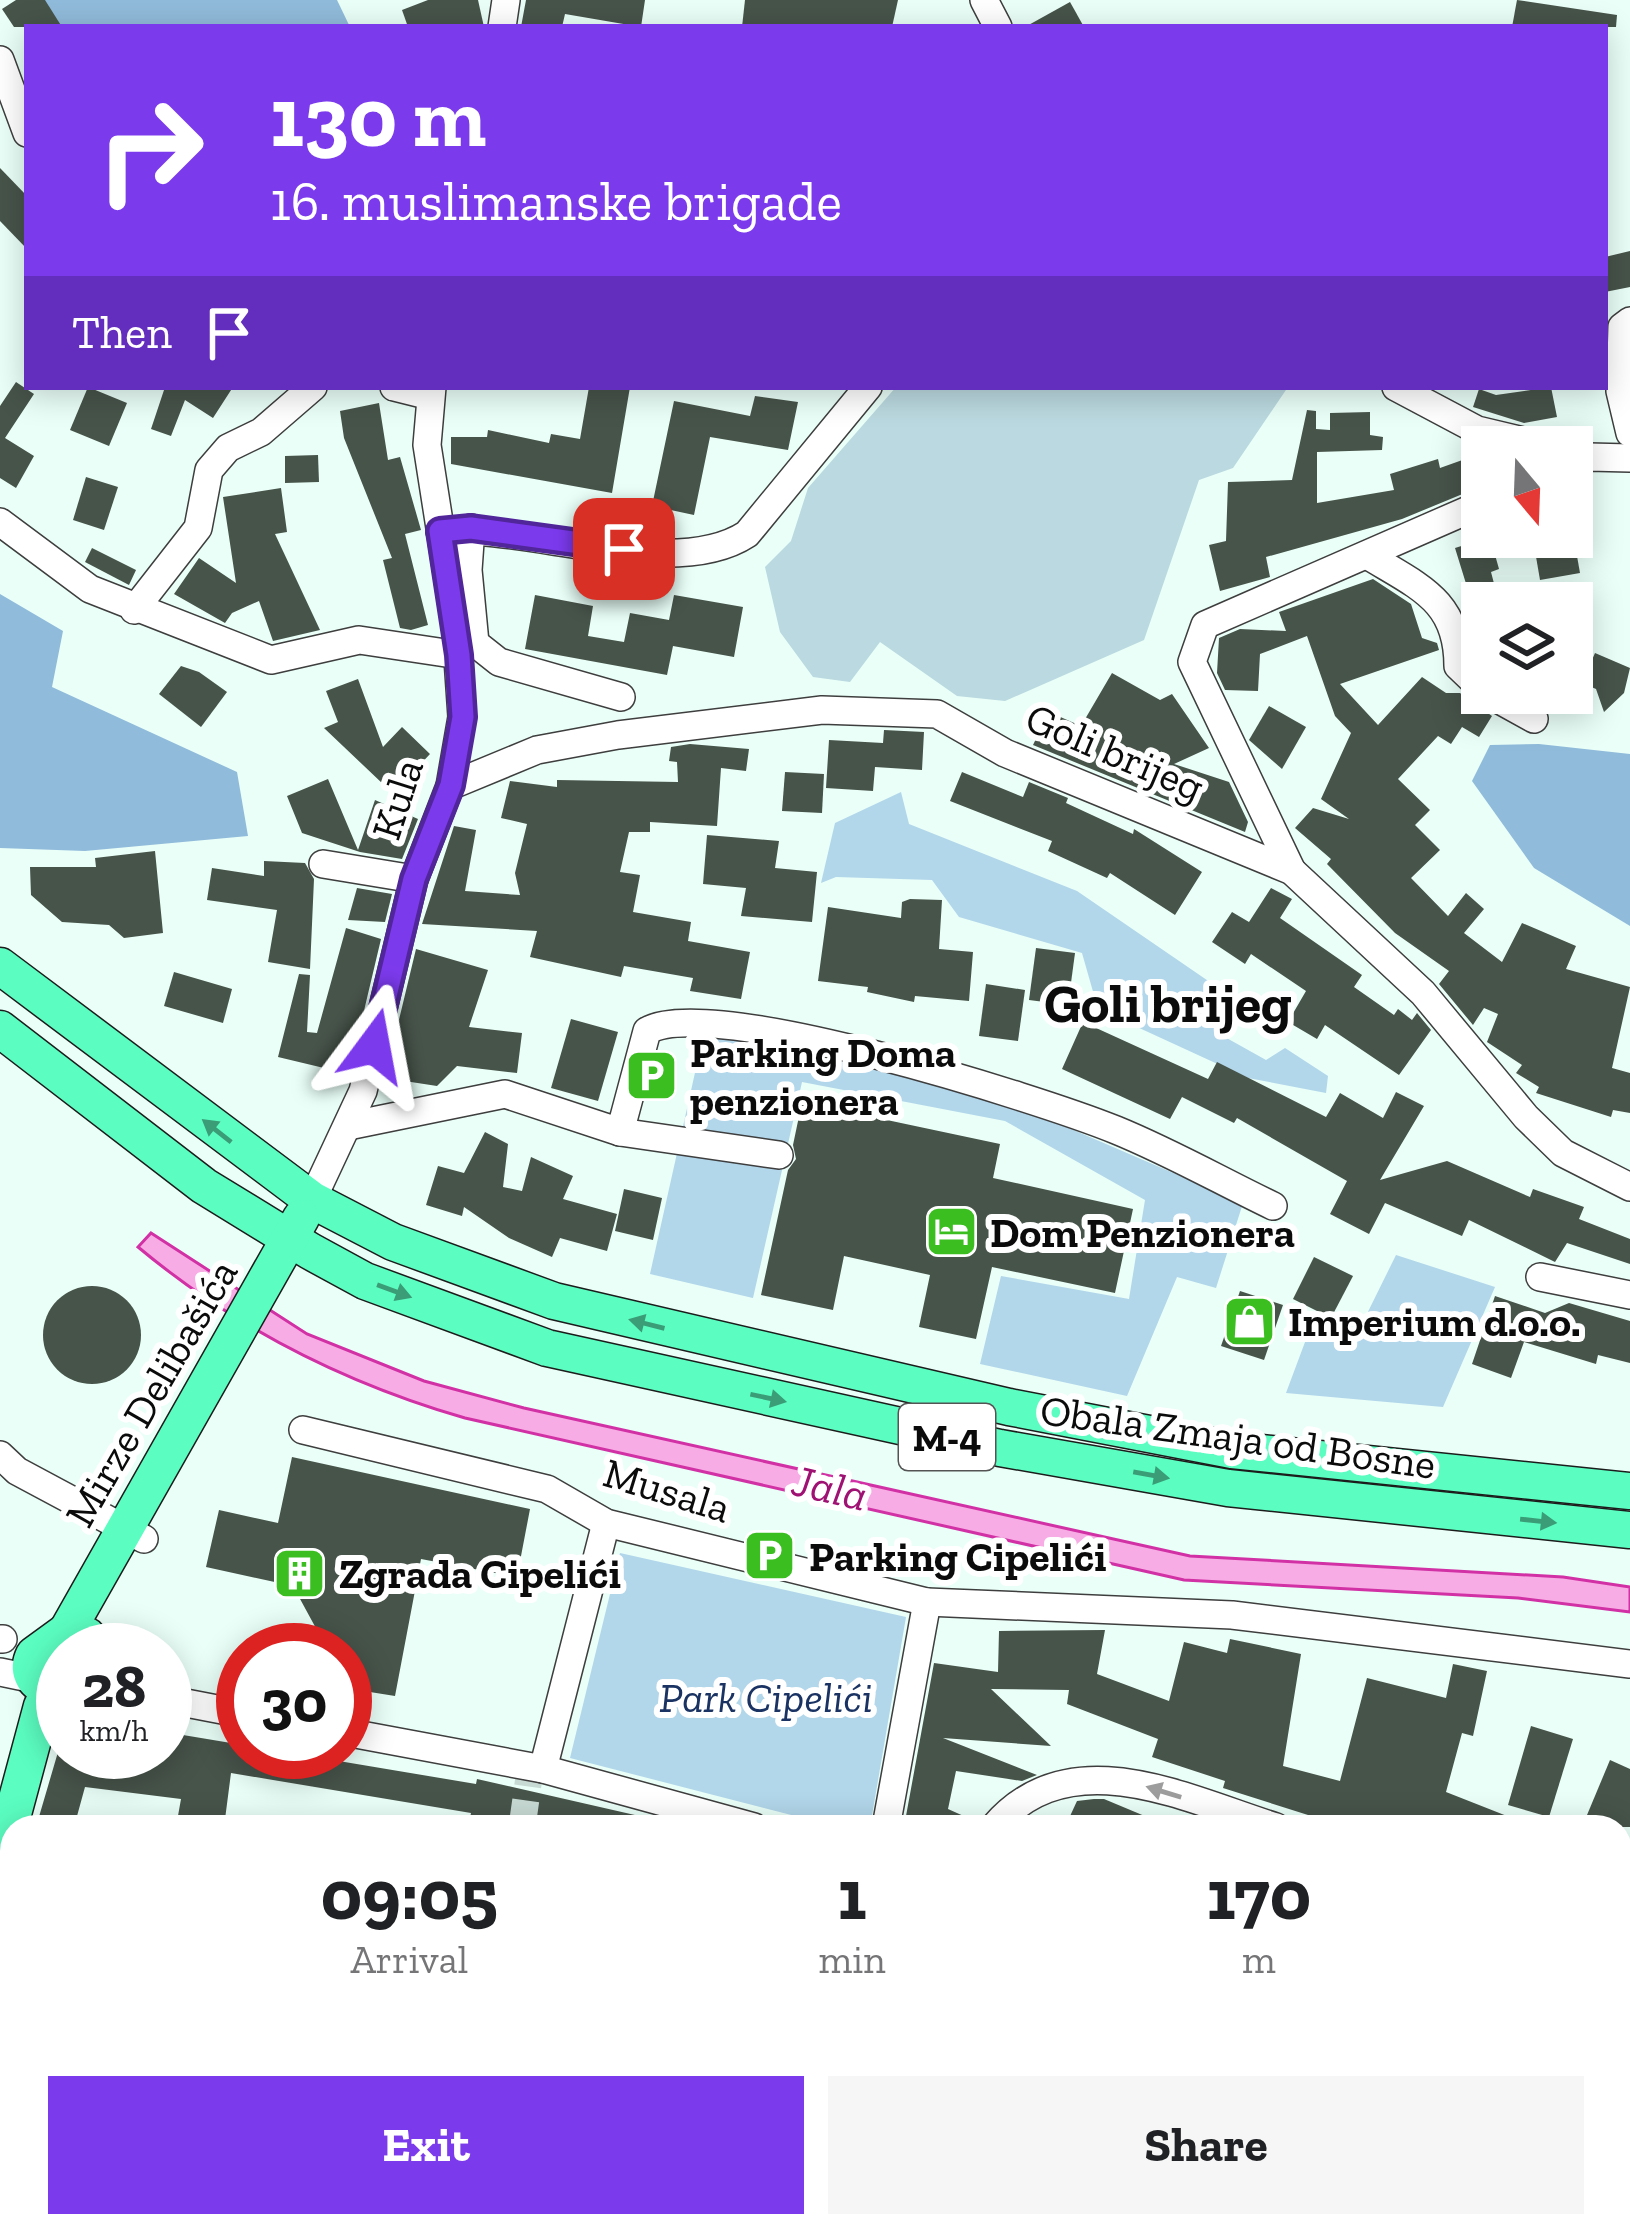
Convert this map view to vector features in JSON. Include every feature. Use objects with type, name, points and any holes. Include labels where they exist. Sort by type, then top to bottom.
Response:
[{"type":"main road","name":"M-4","points":[[0,966],[324,1194]]},
{"type":"main road","name":"M-4","points":[[0,1029],[204,1186],[300,1245]]},
{"type":"main road","name":"Mirze Delibašića","points":[[95,1623],[135,1534],[300,1245],[324,1194]]},
{"type":"main road","name":"Obala Zmaja od Bosne","points":[[324,1194],[393,1242],[554,1301],[1009,1408],[1232,1450],[1630,1491]]},
{"type":"main road","name":"Obala Zmaja od Bosne","points":[[300,1245],[365,1281],[547,1348],[1000,1448],[1228,1488],[1630,1530]]},
{"type":"main road","points":[[7,1815],[27,1672]]},
{"type":"street","points":[[0,60],[24,125]]},
{"type":"street","points":[[1630,321],[1622,328],[1620,391],[1630,433]]},
{"type":"street","points":[[134,610],[197,528],[209,470],[228,448],[261,432],[310,390]]},
{"type":"street","points":[[440,531],[471,528],[653,555],[724,549],[747,534],[866,390]]},
{"type":"street","points":[[1402,390],[1469,426]]},
{"type":"street","name":"Kula","points":[[324,1194],[363,1091],[414,879],[451,785],[463,717],[459,655],[427,445],[431,391]]},
{"type":"street","points":[[1593,458],[1630,458]]},
{"type":"street","points":[[1292,871],[1192,662],[1194,644],[1205,625],[1461,513]]},
{"type":"street","points":[[0,522],[90,590],[271,660],[359,640],[459,655]]},
{"type":"street","points":[[471,528],[468,570],[475,643],[499,662],[621,698]]},
{"type":"street","points":[[1367,555],[1442,608],[1458,630],[1461,669]]},
{"type":"street","name":"Goli brijeg","points":[[451,785],[537,750],[618,735],[822,710],[937,714],[1005,753],[1292,871],[1423,993],[1551,1141],[1630,1187]]},
{"type":"street","points":[[1525,714],[1534,719]]},
{"type":"street","points":[[323,864],[414,879]]},
{"type":"street","points":[[620,1132],[647,1031],[665,1020],[696,1020],[860,1052],[989,1086],[1119,1131],[1274,1206]]},
{"type":"street","points":[[348,1126],[505,1094],[620,1132],[779,1155]]},
{"type":"street","points":[[1540,1277],[1630,1295]]},
{"type":"street","name":"Musala","points":[[303,1430],[547,1489],[606,1523],[927,1602],[1232,1615],[1630,1664]]},
{"type":"street","points":[[0,1455],[16,1471],[135,1534]]},
{"type":"street","points":[[534,1771],[606,1523]]},
{"type":"street","points":[[888,1815],[927,1602]]},
{"type":"street","points":[[372,1738],[534,1771],[707,1815]]},
{"type":"street","points":[[1008,1815],[1024,1802],[1096,1777],[1233,1815]]},
{"type":"green space","points":[[901,792],[909,824],[1077,891],[1236,1000],[1223,1036],[1266,1060],[1285,1048],[1328,1076],[1326,1093],[1248,1078],[1098,1009],[1082,953],[959,917],[932,880],[836,877],[821,883],[835,823]]},
{"type":"green space","points":[[705,1028],[999,1098],[1243,1203],[1216,1288],[1177,1277],[1127,1396],[980,1364],[1001,1276],[1129,1299],[1145,1200],[1005,1121],[802,1082],[753,1298],[650,1274]]},
{"type":"green space","points":[[1396,1255],[1495,1287],[1443,1407],[1286,1393],[1314,1318],[1359,1330]]},
{"type":"green space","name":"Park Cipelići","points":[[620,1553],[906,1617],[872,1815],[791,1815],[570,1758]]},
{"type":"shaded area","points":[[42,0],[337,0],[349,24],[54,24]]},
{"type":"shaded area","points":[[893,390],[1286,390],[1233,468],[1199,480],[1144,640],[1005,701],[957,696],[880,642],[850,682],[813,677],[780,632],[765,567],[791,541],[808,488]]},
{"type":"shaded area","points":[[0,594],[63,631],[52,687],[237,772],[248,836],[85,851],[0,848]]},
{"type":"shaded area","points":[[1539,744],[1630,754],[1630,926],[1534,868],[1472,781],[1490,745]]},
{"type":"water","name":"Jala","points":[[151,1233],[307,1334],[424,1381],[524,1408],[1190,1556],[1563,1577],[1630,1587],[1630,1612],[1518,1598],[1184,1580],[465,1418],[376,1388],[252,1327],[138,1247]]},
{"type":"building","points":[[16,0],[45,0],[60,24],[14,27],[2,9]]},
{"type":"building","points":[[428,0],[478,0],[483,24],[407,24],[402,10]]},
{"type":"building","points":[[526,0],[645,0],[641,24],[565,14],[563,24],[522,24]]},
{"type":"building","points":[[745,0],[898,0],[893,24],[742,24]]},
{"type":"building","points":[[1517,0],[1617,15],[1616,27],[1513,24]]},
{"type":"building","points":[[1070,2],[1082,24],[1030,24]]},
{"type":"building","points":[[0,168],[24,193],[24,246],[0,221]]},
{"type":"building","points":[[1630,251],[1630,287],[1608,291],[1608,256]]},
{"type":"building","points":[[16,382],[34,394],[5,438],[34,456],[16,488],[0,478],[0,406]]},
{"type":"building","points":[[87,390],[127,403],[109,446],[70,430]]},
{"type":"building","points":[[164,390],[231,390],[213,418],[185,400],[171,436],[151,429]]},
{"type":"building","points":[[588,390],[629,390],[612,493],[451,464],[451,437],[487,437],[488,430],[549,443],[551,434],[580,439]]},
{"type":"building","points":[[1479,390],[1496,395],[1552,390],[1557,417],[1524,423],[1473,407]]},
{"type":"building","points":[[755,396],[798,402],[788,450],[710,437],[694,515],[652,506],[674,401],[750,416]]},
{"type":"building","points":[[379,403],[388,460],[400,457],[421,530],[405,534],[428,625],[411,630],[400,628],[383,560],[392,558],[344,438],[340,411]]},
{"type":"building","points":[[1307,410],[1316,411],[1316,429],[1330,430],[1330,413],[1370,412],[1370,435],[1383,437],[1382,450],[1317,452],[1317,503],[1394,490],[1390,474],[1438,459],[1440,468],[1461,460],[1461,495],[1402,519],[1266,557],[1270,577],[1220,591],[1209,545],[1226,541],[1228,482],[1292,480]]},
{"type":"building","points":[[318,455],[319,482],[285,483],[285,456]]},
{"type":"building","points":[[86,477],[118,487],[104,530],[73,520]]},
{"type":"building","points":[[281,488],[287,532],[275,534],[320,630],[273,641],[259,601],[232,613],[225,623],[174,594],[199,558],[236,583],[223,497]]},
{"type":"building","points":[[1461,546],[1461,558],[1496,558],[1499,569],[1491,572],[1494,582],[1466,582],[1455,548]]},
{"type":"building","points":[[92,548],[136,570],[129,585],[85,562]]},
{"type":"building","points":[[1536,558],[1577,558],[1580,573],[1540,580]]},
{"type":"building","points":[[1373,579],[1411,604],[1422,638],[1437,643],[1439,650],[1340,684],[1378,725],[1422,677],[1446,693],[1461,694],[1461,714],[1492,716],[1479,737],[1462,727],[1451,744],[1438,736],[1398,779],[1430,810],[1415,825],[1440,850],[1411,878],[1448,916],[1466,893],[1484,909],[1464,933],[1502,962],[1522,923],[1576,946],[1566,969],[1630,987],[1612,1068],[1630,1073],[1630,1113],[1613,1110],[1611,1117],[1536,1093],[1539,1087],[1516,1073],[1522,1065],[1487,1042],[1498,1014],[1484,1008],[1473,1025],[1439,984],[1449,971],[1395,933],[1327,864],[1331,859],[1295,828],[1313,808],[1349,819],[1321,799],[1351,733],[1335,716],[1307,636],[1260,654],[1258,691],[1225,690],[1217,673],[1219,638],[1240,629],[1286,631],[1279,612]]},
{"type":"building","points":[[535,595],[593,606],[588,636],[624,642],[630,613],[669,620],[674,595],[743,607],[734,657],[673,646],[667,675],[525,649]]},
{"type":"building","points":[[1595,653],[1630,668],[1624,693],[1604,712],[1593,688]]},
{"type":"building","points":[[181,666],[199,672],[227,692],[201,727],[159,694]]},
{"type":"building","points":[[1112,673],[1160,700],[1172,694],[1209,748],[1174,764],[1229,782],[1248,822],[1245,832],[1033,745],[1049,712],[1081,726]]},
{"type":"building","points":[[358,679],[383,747],[402,727],[430,754],[398,788],[403,803],[324,728],[338,722],[326,691]]},
{"type":"building","points":[[1269,706],[1306,727],[1282,769],[1249,740]]},
{"type":"building","points":[[884,730],[924,732],[922,770],[875,767],[873,791],[826,788],[829,740],[883,743]]},
{"type":"building","points":[[671,747],[749,749],[746,771],[721,768],[717,826],[650,822],[650,832],[629,832],[620,872],[640,875],[633,912],[691,922],[688,941],[750,952],[741,999],[690,991],[693,978],[624,966],[621,977],[530,957],[537,931],[422,924],[454,826],[476,830],[465,891],[520,895],[515,873],[527,824],[501,818],[510,781],[557,787],[557,780],[678,782],[677,762],[669,761]]},
{"type":"building","points":[[785,772],[824,774],[822,813],[782,811]]},
{"type":"building","points":[[962,772],[1023,797],[1029,782],[1068,798],[1066,803],[1133,834],[1134,829],[1202,872],[1175,915],[1110,873],[1107,878],[1048,851],[1052,841],[950,801]]},
{"type":"building","points":[[328,779],[358,850],[375,800],[418,819],[402,859],[360,852],[302,833],[287,796]]},
{"type":"building","points":[[707,835],[779,841],[775,868],[817,872],[812,922],[741,916],[746,888],[703,884]]},
{"type":"building","points":[[155,851],[163,933],[124,938],[109,925],[62,922],[31,895],[30,867],[96,867],[95,858]]},
{"type":"building","points":[[264,861],[305,863],[314,879],[310,969],[268,962],[277,910],[207,900],[212,868],[264,876]]},
{"type":"building","points":[[357,888],[392,894],[385,922],[348,920]]},
{"type":"building","points":[[1271,888],[1292,899],[1280,918],[1362,975],[1354,987],[1394,1015],[1398,1009],[1412,1020],[1417,1013],[1431,1030],[1399,1075],[1325,1025],[1317,1039],[1288,1022],[1306,991],[1251,954],[1245,964],[1212,942],[1232,912],[1249,922]]},
{"type":"building","points":[[942,900],[939,949],[973,952],[969,1001],[915,996],[914,1002],[867,992],[868,987],[818,981],[828,907],[901,918],[902,902]]},
{"type":"building","points":[[346,928],[381,939],[349,1074],[278,1057],[299,974],[310,975],[307,1032],[317,1033]]},
{"type":"building","points":[[1036,948],[1075,953],[1068,1005],[1029,1000]]},
{"type":"building","points":[[416,949],[488,970],[469,1027],[522,1033],[517,1073],[457,1066],[437,1086],[385,1078]]},
{"type":"building","points":[[174,972],[232,989],[223,1023],[164,1006]]},
{"type":"building","points":[[986,984],[1025,990],[1018,1041],[979,1036]]},
{"type":"building","points":[[571,1019],[618,1032],[598,1101],[551,1088]]},
{"type":"building","points":[[1083,1022],[1208,1079],[1217,1062],[1326,1117],[1340,1093],[1383,1118],[1396,1092],[1424,1106],[1380,1180],[1447,1161],[1530,1197],[1533,1189],[1584,1207],[1579,1219],[1630,1239],[1630,1264],[1567,1243],[1555,1262],[1469,1220],[1462,1236],[1385,1203],[1369,1234],[1330,1214],[1347,1181],[1237,1118],[1234,1123],[1182,1097],[1170,1119],[1062,1069]]},
{"type":"building","name":"Dom Penzionera","points":[[802,1102],[1000,1144],[993,1178],[1133,1209],[1115,1293],[992,1267],[976,1339],[919,1327],[930,1275],[844,1256],[833,1310],[761,1295],[788,1170],[796,1159],[793,1145]]},
{"type":"building","points":[[485,1132],[508,1144],[503,1187],[522,1191],[531,1157],[573,1176],[563,1199],[617,1214],[607,1251],[560,1238],[552,1257],[509,1238],[464,1207],[462,1216],[426,1205],[438,1166],[464,1173]]},
{"type":"building","points":[[624,1189],[662,1198],[653,1240],[615,1231]]},
{"type":"building","points":[[1314,1257],[1353,1276],[1331,1318],[1293,1299]]},
{"type":"building","points":[[92,1286],[127,1300],[141,1335],[127,1370],[92,1384],[57,1370],[43,1335],[57,1300]]},
{"type":"building","points":[[1240,1291],[1283,1305],[1264,1360],[1221,1346]]},
{"type":"building","points":[[1495,1296],[1545,1313],[1569,1303],[1630,1321],[1630,1363],[1598,1355],[1596,1364],[1524,1342],[1511,1378],[1472,1364]]},
{"type":"building","name":"Zgrada Cipelići","points":[[292,1457],[530,1509],[517,1577],[421,1559],[395,1696],[372,1692],[372,1623],[313,1623],[293,1586],[206,1567],[219,1510],[278,1523]]},
{"type":"building","points":[[1105,1630],[1097,1674],[1169,1701],[1184,1642],[1227,1653],[1230,1639],[1301,1654],[1283,1766],[1340,1781],[1367,1678],[1446,1698],[1453,1664],[1487,1671],[1473,1736],[1462,1733],[1446,1792],[1504,1815],[1308,1815],[1223,1788],[1225,1781],[1152,1757],[1158,1739],[1067,1704],[1069,1690],[991,1689],[1051,1746],[943,1738],[1037,1775],[1022,1781],[956,1771],[948,1809],[961,1815],[906,1815],[934,1663],[998,1672],[999,1631]]},
{"type":"building","points":[[1531,1726],[1573,1739],[1550,1815],[1508,1805]]},
{"type":"building","points":[[192,1736],[216,1740],[216,1779],[230,1779],[226,1815],[178,1815],[181,1799],[85,1787],[77,1815],[40,1815],[50,1779],[192,1779]]},
{"type":"building","points":[[1610,1760],[1630,1769],[1630,1815],[1587,1815]]},
{"type":"building","points":[[372,1767],[476,1784],[477,1779],[635,1815],[471,1813],[267,1779],[372,1779]]},
{"type":"building","points":[[1104,1799],[1142,1815],[1071,1815],[1077,1801]]},
{"type":"tunnel","points":[[524,1815],[529,1777]]},
{"type":"place","name":"Parking Doma penzionera","points":[[651,1076]]},
{"type":"place","name":"Dom Penzionera","points":[[951,1232]]},
{"type":"place","name":"Imperium d.o.o.","points":[[1249,1321]]},
{"type":"place","name":"Parking Cipelići","points":[[770,1556]]},
{"type":"place","name":"Zgrada Cipelići","points":[[300,1573]]},
{"type":"district","name":"Goli brijeg","points":[[1168,1003]]},
{"type":"route","points":[[374,1046],[414,879],[451,785],[463,717],[459,655],[440,531],[471,528],[624,549]]}]
